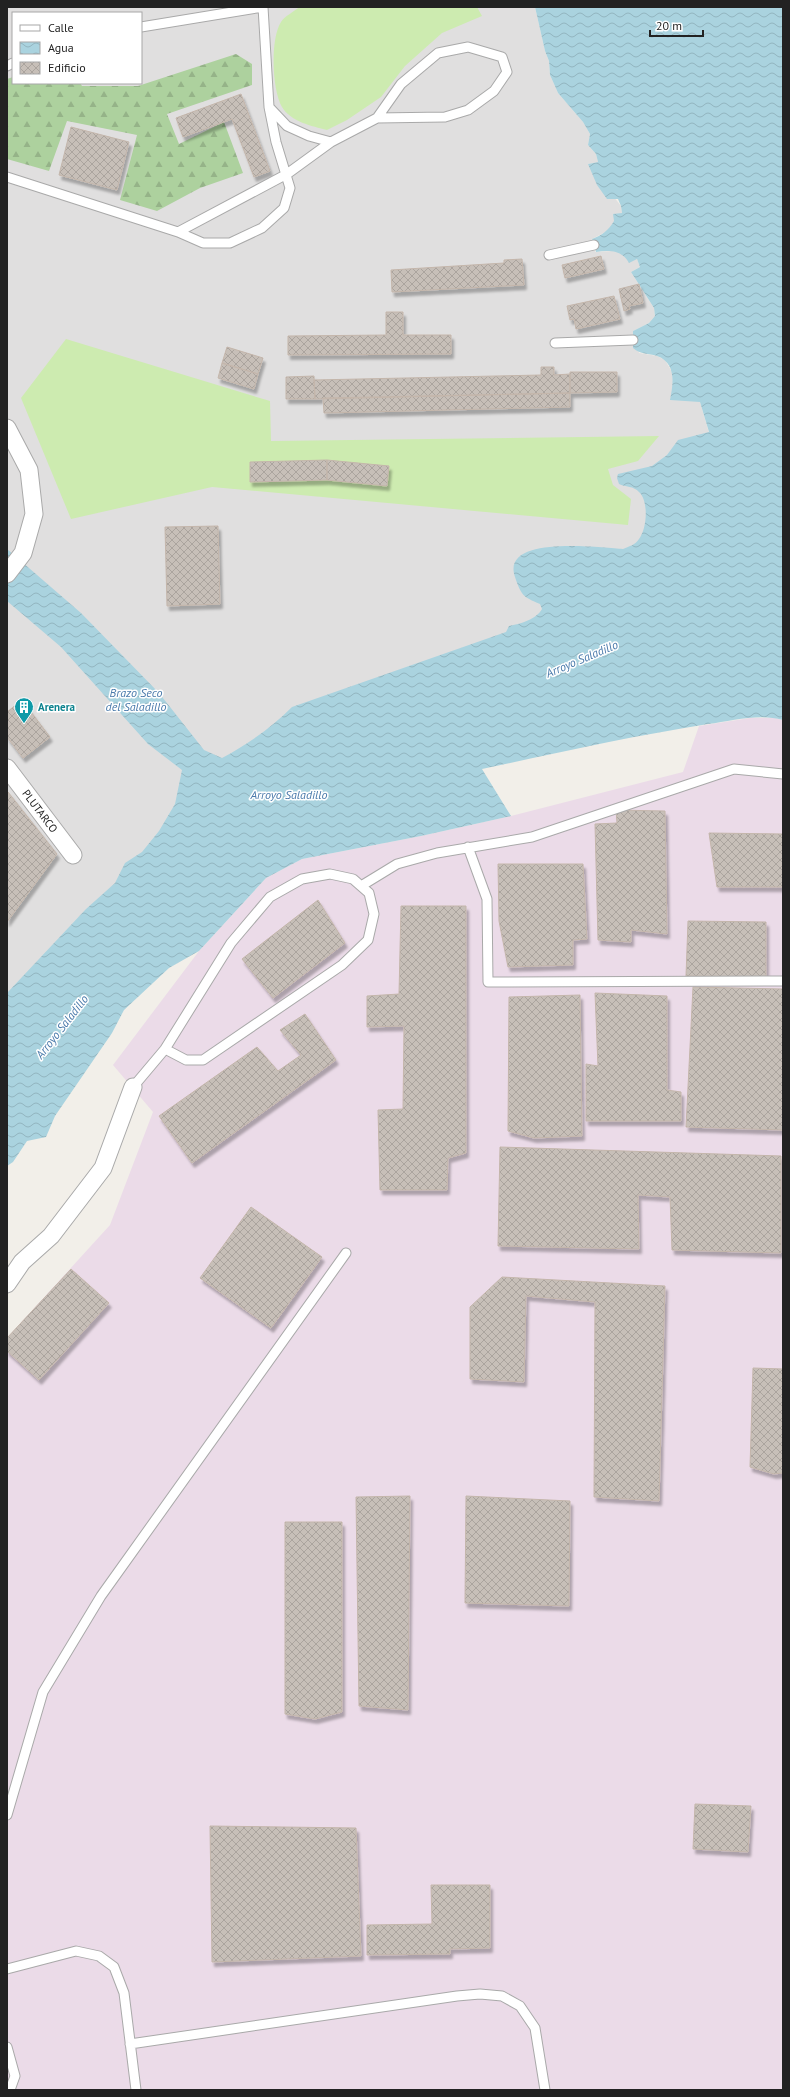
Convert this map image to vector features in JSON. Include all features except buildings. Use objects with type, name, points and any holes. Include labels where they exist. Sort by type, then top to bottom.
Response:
[{"type":"street","points":[[7,428],[29,470],[34,514],[23,553],[7,574]]},
{"type":"street","name":"PLUTARCO","points":[[7,768],[73,854]]},
{"type":"street","points":[[7,1284],[14,1263],[51,1236],[103,1168],[133,1088]]},
{"type":"lane","points":[[7,177],[178,232],[203,243],[230,243],[262,228],[284,208],[290,188],[287,174],[276,142],[269,107],[263,7],[142,27]]},
{"type":"lane","points":[[178,232],[287,174],[330,142],[377,118],[445,117],[468,110],[494,91],[507,72],[502,56],[468,47],[438,53],[401,84],[377,118]]},
{"type":"lane","points":[[269,107],[287,126],[309,136],[330,142]]},
{"type":"lane","points":[[549,255],[594,246]]},
{"type":"lane","points":[[555,343],[633,340]]},
{"type":"lane","points":[[361,886],[397,864],[437,853],[532,837],[734,769],[783,774]]},
{"type":"lane","points":[[468,848],[487,899],[488,982],[783,981]]},
{"type":"lane","points":[[133,1088],[165,1049],[231,943],[270,897],[302,879],[330,874],[353,879],[369,893],[374,914],[368,940],[342,965],[203,1060],[186,1060],[165,1049]]},
{"type":"lane","points":[[7,1815],[43,1692],[101,1596],[346,1253]]},
{"type":"lane","points":[[7,1969],[76,1952],[99,1956],[114,1967],[124,1993],[136,2090]]},
{"type":"lane","points":[[130,2044],[457,1996],[480,1994],[502,1996],[520,2006],[535,2028],[545,2090]]},
{"type":"lane","points":[[7,2047],[15,2076],[10,2090]]},
{"type":"shaded area","points":[[7,7],[535,7],[545,51],[549,61],[550,75],[558,93],[583,122],[590,134],[588,145],[596,154],[598,162],[588,164],[621,206],[622,213],[609,230],[592,239],[595,252],[619,252],[626,257],[637,259],[640,267],[631,272],[654,308],[655,316],[649,323],[633,331],[639,353],[657,356],[665,360],[672,372],[673,385],[700,402],[754,587],[252,824],[7,1099]]},
{"type":"shaded area","points":[[750,718],[775,718],[783,720],[783,2090],[12,2090],[7,2085],[7,1338],[110,1225],[153,1112],[113,1065],[199,951],[266,878],[302,859],[421,836],[511,816],[683,772],[699,726]]},
{"type":"green space","points":[[300,7],[477,7],[482,16],[442,33],[405,66],[381,97],[347,120],[327,130],[302,123],[286,112],[282,107],[276,89],[274,77],[274,52],[277,30],[282,20]]},
{"type":"green space","points":[[236,54],[252,64],[252,85],[167,114],[179,144],[224,122],[243,173],[200,188],[157,211],[120,200],[137,135],[67,121],[49,171],[7,159],[7,79],[12,77],[12,84],[138,86]]},
{"type":"green space","points":[[66,339],[270,401],[271,441],[659,436],[638,461],[608,469],[613,485],[631,499],[628,525],[212,487],[71,519],[21,398]]},
{"type":"water","points":[[535,7],[783,7],[783,720],[755,717],[708,724],[623,739],[482,769],[511,816],[421,836],[302,859],[266,878],[199,951],[169,968],[124,1010],[112,1033],[55,1116],[46,1137],[27,1141],[13,1162],[7,1166],[7,993],[86,909],[115,883],[125,863],[142,852],[159,831],[175,804],[182,770],[148,744],[61,647],[7,601],[7,549],[81,613],[159,693],[204,750],[222,758],[259,735],[292,707],[506,632],[509,626],[536,616],[542,609],[540,604],[526,597],[521,592],[515,577],[514,563],[523,554],[537,549],[556,546],[576,546],[623,549],[634,544],[639,539],[644,529],[646,508],[642,496],[637,490],[619,484],[617,478],[618,474],[652,466],[667,455],[678,440],[709,432],[700,402],[670,400],[672,375],[668,364],[657,356],[642,353],[633,348],[633,331],[649,323],[655,316],[654,308],[631,272],[640,267],[637,259],[629,263],[619,253],[606,251],[596,252],[592,239],[607,230],[614,221],[613,214],[622,213],[621,206],[618,199],[607,199],[597,185],[588,164],[598,162],[596,154],[588,145],[590,134],[583,122],[558,93],[550,75],[549,61],[545,51]]},
{"type":"place","name":"Arenera","points":[[24,724]]},
{"type":"water label","name":"Arroyo Saladillo","points":[[582,659]]},
{"type":"water label","name":"Brazo Seco del Saladillo","points":[[136,700]]},
{"type":"water label","name":"Arroyo Saladillo","points":[[289,795]]},
{"type":"water label","name":"Arroyo Saladillo","points":[[62,1027]]}]
